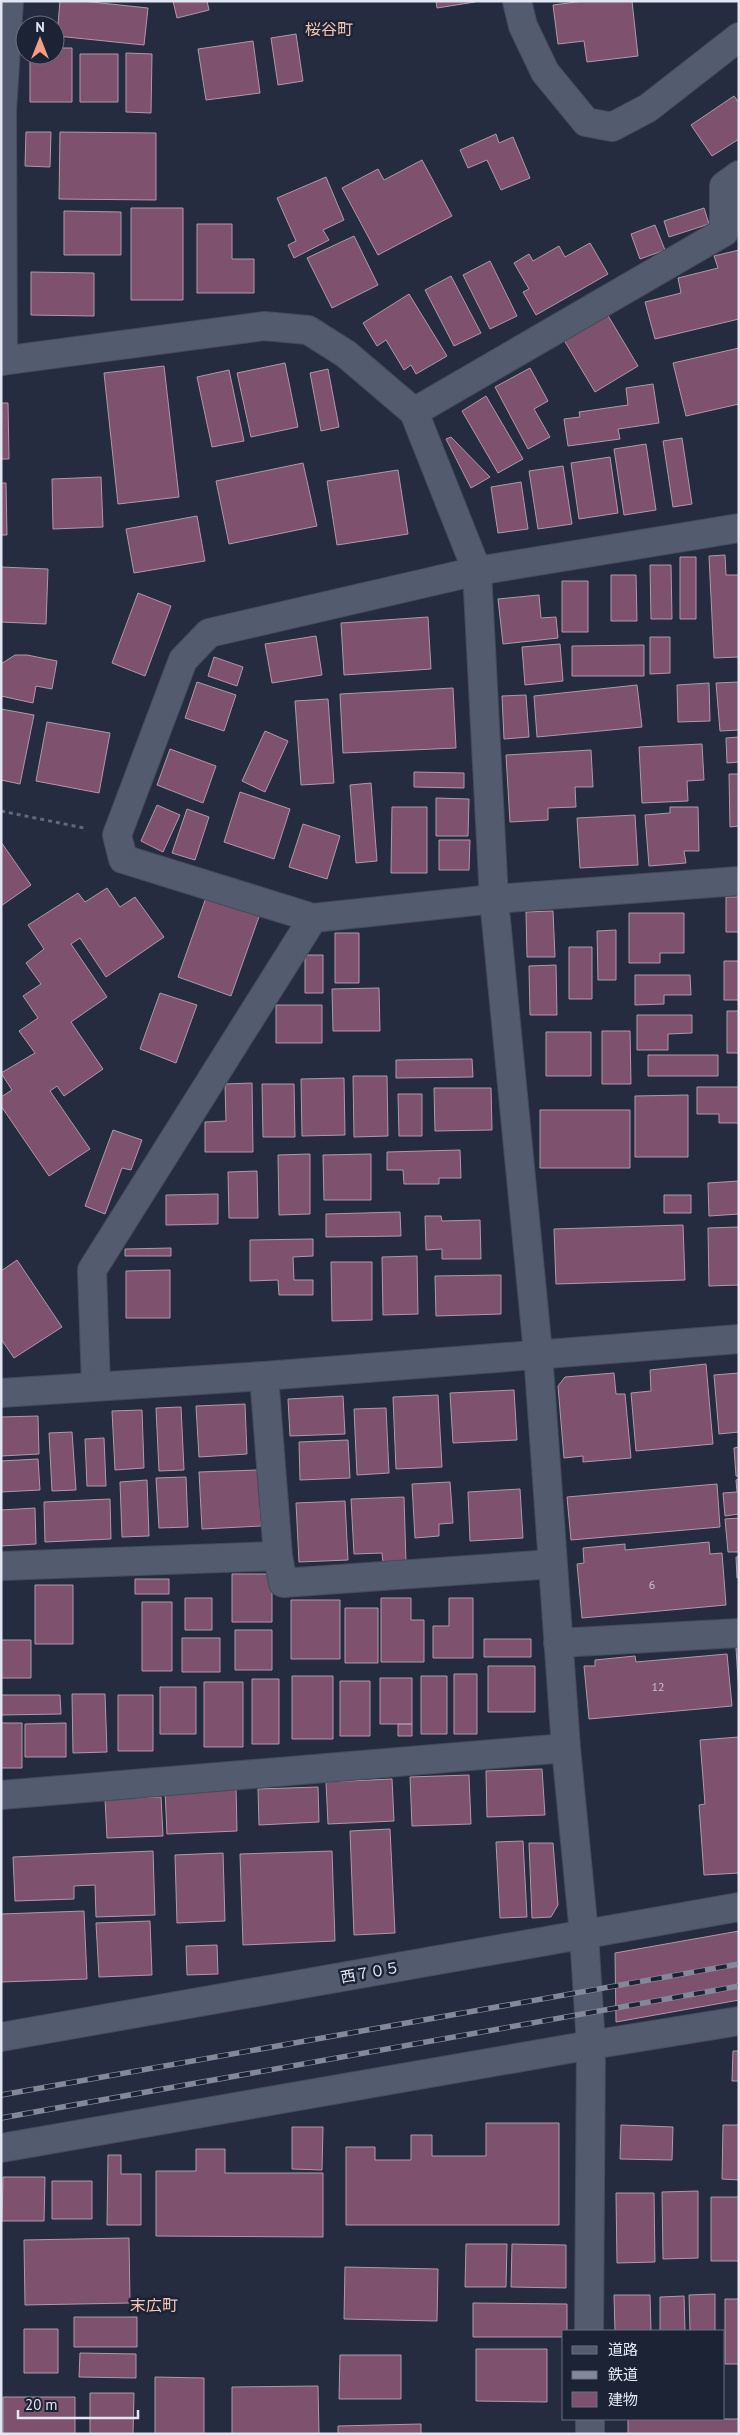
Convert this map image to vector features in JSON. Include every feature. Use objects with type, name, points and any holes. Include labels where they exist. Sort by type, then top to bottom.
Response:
[{"type":"street","points":[[9,1],[2,110],[2,361],[264,326],[308,330],[346,354],[414,412],[478,571],[494,899],[538,1353],[566,1748],[584,1934],[591,2045],[589,2330]]},
{"type":"street","points":[[517,1],[523,26],[545,72],[586,122],[612,127],[648,108],[739,37]]},
{"type":"street","points":[[414,412],[724,232],[724,186],[739,175]]},
{"type":"street","points":[[739,528],[478,571],[209,633],[184,660],[117,835],[123,859],[313,918],[494,899],[739,881]]},
{"type":"street","points":[[96,1386],[92,1270],[313,918]]},
{"type":"street","points":[[1,1393],[264,1376],[538,1353],[739,1339]]},
{"type":"street","points":[[264,1376],[278,1556],[282,1583],[552,1564]]},
{"type":"street","points":[[1,1566],[278,1556]]},
{"type":"street","points":[[558,1643],[739,1632]]},
{"type":"street","points":[[1,1795],[566,1748]]},
{"type":"street","name":"西７０５","points":[[1,2037],[739,1907]]},
{"type":"street","points":[[1,2148],[739,2021]]},
{"type":"street","points":[[590,2420],[590,2434]]},
{"type":"path","points":[[1,811],[117,835]]},
{"type":"building","points":[[60,1],[82,1],[148,8],[144,45],[65,37],[65,15],[59,15]]},
{"type":"building","points":[[173,1],[207,1],[209,10],[177,18]]},
{"type":"building","points":[[436,1],[475,1],[475,2],[437,8]]},
{"type":"building","points":[[584,1],[632,1],[638,56],[587,62],[584,41],[558,44],[553,5]]},
{"type":"building","points":[[296,34],[303,81],[278,85],[271,38]]},
{"type":"building","points":[[253,41],[260,93],[206,100],[198,49]]},
{"type":"building","points":[[65,48],[72,48],[72,102],[30,102],[30,65],[65,65]]},
{"type":"building","points":[[126,53],[152,54],[151,113],[126,112]]},
{"type":"building","points":[[80,54],[118,54],[118,102],[80,102]]},
{"type":"building","points":[[734,96],[739,103],[739,139],[712,156],[691,125]]},
{"type":"building","points":[[26,132],[51,132],[50,167],[25,166]]},
{"type":"building","points":[[60,132],[156,133],[156,200],[59,199]]},
{"type":"building","points":[[496,134],[499,143],[513,137],[530,178],[501,190],[487,160],[468,168],[460,150]]},
{"type":"building","points":[[422,160],[452,216],[378,255],[342,188],[378,169],[384,180]]},
{"type":"building","points":[[326,177],[344,220],[323,230],[329,240],[294,258],[288,245],[296,241],[277,198]]},
{"type":"building","points":[[131,208],[183,208],[183,300],[131,300]]},
{"type":"building","points":[[704,208],[709,224],[669,237],[664,221]]},
{"type":"building","points":[[64,211],[121,212],[121,255],[64,255]]},
{"type":"building","points":[[197,224],[232,224],[232,259],[254,259],[254,293],[197,293]]},
{"type":"building","points":[[655,225],[665,250],[640,259],[631,234]]},
{"type":"building","points":[[354,236],[378,285],[332,308],[307,258]]},
{"type":"building","points":[[590,243],[608,274],[536,315],[523,292],[529,289],[514,263],[529,254],[533,261],[559,246],[565,257]]},
{"type":"building","points":[[739,250],[739,319],[655,339],[645,302],[681,293],[678,278],[718,268],[714,256]]},
{"type":"building","points":[[490,261],[517,316],[490,329],[463,275]]},
{"type":"building","points":[[31,272],[94,273],[94,316],[31,315]]},
{"type":"building","points":[[451,276],[481,333],[454,346],[425,290]]},
{"type":"building","points":[[409,294],[447,356],[416,374],[411,365],[404,370],[386,340],[377,346],[363,323]]},
{"type":"building","points":[[607,314],[638,366],[595,392],[564,340]]},
{"type":"building","points":[[739,348],[739,404],[686,416],[673,363]]},
{"type":"building","points":[[285,363],[298,427],[251,437],[237,373]]},
{"type":"building","points":[[164,366],[179,497],[118,504],[104,373]]},
{"type":"building","points":[[530,368],[548,401],[534,409],[550,437],[528,449],[495,387]]},
{"type":"building","points":[[328,369],[339,427],[321,431],[310,373]]},
{"type":"building","points":[[229,370],[244,441],[212,447],[197,377]]},
{"type":"building","points":[[653,384],[659,423],[618,429],[620,439],[568,446],[564,419],[580,417],[579,412],[628,405],[626,388]]},
{"type":"building","points":[[486,396],[523,459],[498,473],[462,411]]},
{"type":"building","points":[[1,403],[8,403],[9,459],[1,459]]},
{"type":"building","points":[[451,437],[490,477],[471,488],[446,439]]},
{"type":"building","points":[[682,438],[692,504],[673,507],[663,441]]},
{"type":"building","points":[[646,444],[656,510],[624,515],[614,449]]},
{"type":"building","points":[[610,457],[618,513],[579,519],[571,463]]},
{"type":"building","points":[[303,463],[317,526],[229,544],[216,481]]},
{"type":"building","points":[[563,466],[572,524],[538,529],[529,471]]},
{"type":"building","points":[[398,470],[408,534],[337,545],[327,481]]},
{"type":"building","points":[[101,477],[103,527],[53,529],[52,479]]},
{"type":"building","points":[[521,482],[528,529],[498,533],[491,487]]},
{"type":"building","points":[[1,483],[6,483],[7,535],[1,535]]},
{"type":"building","points":[[197,516],[205,561],[134,573],[126,529]]},
{"type":"building","points":[[725,555],[726,575],[739,575],[739,657],[714,658],[709,556]]},
{"type":"building","points":[[680,557],[696,557],[696,619],[680,619]]},
{"type":"building","points":[[650,565],[671,565],[672,619],[651,619]]},
{"type":"building","points":[[1,567],[48,569],[46,624],[1,622]]},
{"type":"building","points":[[611,575],[636,575],[637,621],[611,621]]},
{"type":"building","points":[[562,581],[588,581],[588,632],[562,632]]},
{"type":"building","points":[[138,593],[171,606],[145,676],[112,663]]},
{"type":"building","points":[[539,595],[541,618],[556,617],[558,638],[503,644],[498,599]]},
{"type":"building","points":[[428,617],[431,669],[344,675],[341,623]]},
{"type":"building","points":[[316,636],[322,675],[272,683],[265,644]]},
{"type":"building","points":[[650,637],[670,637],[670,673],[650,674]]},
{"type":"building","points":[[560,644],[563,681],[525,685],[522,647]]},
{"type":"building","points":[[644,645],[644,676],[572,676],[572,646]]},
{"type":"building","points":[[15,655],[27,655],[57,661],[52,689],[36,686],[33,703],[1,696],[1,664]]},
{"type":"building","points":[[214,657],[243,667],[237,686],[208,676]]},
{"type":"building","points":[[197,682],[236,695],[224,731],[185,718]]},
{"type":"building","points":[[739,682],[739,730],[720,731],[716,683]]},
{"type":"building","points":[[709,683],[710,721],[678,722],[677,685]]},
{"type":"building","points":[[637,685],[642,727],[537,737],[534,696]]},
{"type":"building","points":[[453,688],[456,748],[343,753],[340,694]]},
{"type":"building","points":[[526,695],[529,737],[504,739],[502,696]]},
{"type":"building","points":[[328,699],[334,783],[301,785],[295,701]]},
{"type":"building","points":[[1,709],[34,715],[20,784],[1,780]]},
{"type":"building","points":[[47,722],[110,733],[99,793],[36,781]]},
{"type":"building","points":[[265,731],[288,741],[265,792],[242,781]]},
{"type":"building","points":[[739,737],[739,762],[727,763],[726,738]]},
{"type":"building","points":[[702,744],[704,780],[687,781],[688,801],[642,803],[639,747]]},
{"type":"building","points":[[170,749],[216,766],[203,803],[157,785]]},
{"type":"building","points":[[591,750],[593,787],[575,787],[576,807],[548,808],[548,820],[510,822],[506,755]]},
{"type":"building","points":[[414,772],[464,773],[464,788],[414,787]]},
{"type":"building","points":[[729,774],[739,774],[739,826],[730,827]]},
{"type":"building","points":[[371,783],[377,861],[356,863],[350,785]]},
{"type":"building","points":[[240,792],[290,809],[274,859],[224,842]]},
{"type":"building","points":[[436,798],[469,799],[468,836],[436,836]]},
{"type":"building","points":[[157,805],[180,815],[163,852],[141,841]]},
{"type":"building","points":[[392,807],[427,807],[427,873],[391,873]]},
{"type":"building","points":[[670,807],[698,807],[699,851],[684,851],[686,863],[649,866],[645,815],[670,813]]},
{"type":"building","points":[[187,809],[209,817],[195,860],[172,853]]},
{"type":"building","points":[[635,815],[638,865],[580,868],[577,818]]},
{"type":"building","points":[[303,824],[340,836],[327,879],[289,867]]},
{"type":"building","points":[[439,840],[470,840],[469,870],[439,870]]},
{"type":"building","points":[[1,842],[31,885],[1,906]]},
{"type":"building","points":[[107,888],[120,907],[135,897],[164,937],[106,977],[80,938],[71,944],[107,997],[71,1022],[103,1069],[64,1096],[57,1086],[50,1091],[90,1149],[49,1176],[1,1106],[1,1097],[12,1090],[1,1073],[35,1053],[19,1031],[38,1018],[23,996],[41,984],[26,963],[44,949],[28,925],[78,893],[85,902]]},
{"type":"building","points":[[208,892],[261,911],[231,996],[178,977]]},
{"type":"building","points":[[726,897],[739,897],[739,932],[726,932]]},
{"type":"building","points":[[553,911],[555,957],[527,957],[526,912]]},
{"type":"building","points":[[629,913],[684,913],[684,953],[660,953],[660,963],[629,963]]},
{"type":"building","points":[[616,930],[616,980],[598,980],[597,931]]},
{"type":"building","points":[[335,933],[359,933],[359,983],[335,983]]},
{"type":"building","points":[[569,947],[592,947],[592,999],[569,999]]},
{"type":"building","points":[[305,955],[323,955],[323,993],[305,993]]},
{"type":"building","points":[[724,961],[739,961],[739,1000],[724,1000]]},
{"type":"building","points":[[556,965],[557,1015],[530,1015],[529,966]]},
{"type":"building","points":[[635,975],[690,975],[691,995],[664,995],[664,1004],[635,1005]]},
{"type":"building","points":[[379,988],[380,1031],[333,1031],[332,989]]},
{"type":"building","points":[[160,993],[197,1005],[176,1063],[140,1049]]},
{"type":"building","points":[[276,1005],[322,1005],[322,1043],[276,1043]]},
{"type":"building","points":[[727,1011],[739,1011],[739,1053],[727,1053]]},
{"type":"building","points":[[637,1015],[692,1015],[692,1033],[668,1034],[668,1050],[637,1050]]},
{"type":"building","points":[[602,1031],[630,1031],[631,1084],[602,1084]]},
{"type":"building","points":[[546,1032],[591,1032],[591,1076],[546,1076]]},
{"type":"building","points":[[648,1055],[718,1055],[718,1076],[648,1076]]},
{"type":"building","points":[[472,1059],[473,1077],[396,1078],[396,1060]]},
{"type":"building","points":[[353,1076],[387,1076],[388,1136],[354,1137]]},
{"type":"building","points":[[344,1078],[345,1135],[302,1136],[301,1079]]},
{"type":"building","points":[[252,1083],[253,1152],[205,1152],[205,1122],[226,1121],[225,1084]]},
{"type":"building","points":[[262,1084],[294,1084],[295,1137],[263,1137]]},
{"type":"building","points":[[697,1087],[739,1087],[739,1123],[719,1123],[719,1114],[697,1114]]},
{"type":"building","points":[[434,1088],[491,1088],[492,1130],[435,1131]]},
{"type":"building","points":[[398,1094],[422,1094],[422,1136],[399,1136]]},
{"type":"building","points":[[688,1095],[688,1157],[635,1157],[635,1096]]},
{"type":"building","points":[[540,1110],[630,1110],[630,1168],[540,1168]]},
{"type":"building","points":[[113,1130],[142,1140],[131,1170],[122,1168],[105,1214],[85,1206]]},
{"type":"building","points":[[460,1150],[461,1178],[439,1178],[439,1184],[404,1184],[403,1170],[387,1170],[387,1152]]},
{"type":"building","points":[[310,1154],[310,1214],[279,1215],[278,1155]]},
{"type":"building","points":[[371,1154],[371,1200],[324,1200],[323,1155]]},
{"type":"building","points":[[257,1171],[258,1218],[229,1218],[228,1172]]},
{"type":"building","points":[[739,1181],[739,1214],[709,1216],[708,1183]]},
{"type":"building","points":[[218,1194],[218,1224],[166,1225],[166,1195]]},
{"type":"building","points":[[664,1195],[691,1195],[691,1213],[664,1213]]},
{"type":"building","points":[[400,1212],[401,1236],[326,1237],[326,1214]]},
{"type":"building","points":[[425,1216],[441,1216],[442,1221],[480,1220],[481,1259],[442,1259],[442,1249],[426,1250]]},
{"type":"building","points":[[683,1225],[685,1280],[556,1284],[554,1229]]},
{"type":"building","points":[[739,1227],[739,1285],[709,1286],[708,1228]]},
{"type":"building","points":[[313,1239],[313,1256],[293,1257],[294,1280],[313,1280],[313,1295],[279,1295],[278,1280],[250,1281],[250,1240]]},
{"type":"building","points":[[171,1248],[171,1256],[125,1256],[125,1249]]},
{"type":"building","points":[[417,1256],[418,1314],[383,1315],[382,1257]]},
{"type":"building","points":[[17,1260],[62,1327],[14,1358],[1,1339],[1,1271]]},
{"type":"building","points":[[331,1262],[372,1262],[372,1320],[332,1321]]},
{"type":"building","points":[[170,1270],[170,1318],[126,1318],[126,1271]]},
{"type":"building","points":[[501,1275],[501,1314],[436,1316],[435,1276]]},
{"type":"building","points":[[706,1364],[713,1444],[636,1451],[631,1393],[651,1391],[650,1370]]},
{"type":"building","points":[[614,1373],[616,1394],[625,1394],[631,1458],[583,1462],[583,1456],[564,1458],[558,1386],[565,1377]]},
{"type":"building","points":[[739,1373],[739,1432],[719,1434],[714,1375]]},
{"type":"building","points":[[514,1390],[517,1440],[453,1443],[450,1393]]},
{"type":"building","points":[[438,1395],[442,1467],[396,1469],[393,1397]]},
{"type":"building","points":[[343,1396],[345,1434],[290,1436],[288,1399]]},
{"type":"building","points":[[245,1404],[247,1454],[199,1457],[196,1406]]},
{"type":"building","points":[[181,1407],[184,1470],[159,1471],[156,1408]]},
{"type":"building","points":[[386,1408],[389,1473],[357,1475],[354,1409]]},
{"type":"building","points":[[142,1410],[144,1468],[115,1470],[112,1411]]},
{"type":"building","points":[[38,1416],[39,1454],[1,1456],[1,1417]]},
{"type":"building","points":[[72,1432],[76,1490],[52,1491],[49,1433]]},
{"type":"building","points":[[104,1438],[106,1486],[87,1486],[85,1439]]},
{"type":"building","points":[[348,1440],[350,1478],[300,1480],[299,1442]]},
{"type":"building","points":[[739,1447],[739,1476],[736,1476],[734,1448]]},
{"type":"building","points":[[38,1459],[40,1490],[1,1492],[1,1461]]},
{"type":"building","points":[[258,1470],[261,1526],[202,1529],[199,1472]]},
{"type":"building","points":[[186,1477],[188,1527],[159,1528],[156,1478]]},
{"type":"building","points":[[739,1479],[739,1514],[725,1516],[723,1493],[737,1492],[736,1480]]},
{"type":"building","points":[[147,1480],[149,1536],[122,1537],[120,1482]]},
{"type":"building","points":[[450,1482],[453,1523],[439,1524],[439,1536],[415,1538],[412,1484]]},
{"type":"building","points":[[717,1484],[720,1527],[571,1540],[567,1497]]},
{"type":"building","points":[[520,1489],[523,1538],[470,1541],[468,1492]]},
{"type":"building","points":[[404,1497],[406,1562],[383,1563],[382,1553],[354,1554],[351,1499]]},
{"type":"building","points":[[110,1499],[111,1539],[45,1542],[44,1502]]},
{"type":"building","points":[[345,1501],[348,1560],[299,1562],[296,1503]]},
{"type":"building","points":[[35,1508],[36,1544],[1,1546],[1,1510]]},
{"type":"building","points":[[739,1518],[739,1552],[728,1552],[725,1519]]},
{"type":"building","points":[[709,1542],[710,1554],[722,1553],[726,1605],[582,1618],[577,1564],[584,1563],[583,1548],[625,1544],[625,1550]]},
{"type":"building","points":[[736,1557],[739,1557],[739,1578],[737,1578]]},
{"type":"building","points":[[232,1574],[272,1574],[272,1622],[232,1622]]},
{"type":"building","points":[[135,1579],[169,1579],[169,1594],[135,1594]]},
{"type":"building","points":[[35,1585],[73,1585],[73,1644],[35,1644]]},
{"type":"building","points":[[185,1598],[212,1598],[212,1630],[185,1630]]},
{"type":"building","points":[[381,1598],[411,1598],[411,1620],[424,1620],[424,1662],[381,1662]]},
{"type":"building","points":[[449,1598],[473,1598],[473,1658],[433,1658],[433,1626],[449,1626]]},
{"type":"building","points":[[291,1600],[340,1600],[340,1659],[291,1659]]},
{"type":"building","points":[[142,1602],[172,1602],[172,1671],[142,1671]]},
{"type":"building","points":[[345,1608],[378,1608],[378,1663],[345,1663]]},
{"type":"building","points":[[235,1630],[272,1630],[272,1670],[235,1670]]},
{"type":"building","points":[[182,1638],[220,1638],[220,1672],[182,1672]]},
{"type":"building","points":[[484,1639],[531,1639],[531,1657],[484,1657]]},
{"type":"building","points":[[1,1640],[31,1640],[31,1678],[1,1678]]},
{"type":"building","points":[[736,1648],[739,1648],[739,1695]]},
{"type":"building","points":[[727,1654],[732,1706],[589,1719],[584,1666],[595,1666],[595,1660],[635,1656],[636,1662]]},
{"type":"building","points":[[488,1666],[535,1666],[535,1712],[488,1712]]},
{"type":"building","points":[[454,1674],[477,1674],[477,1734],[454,1734]]},
{"type":"building","points":[[292,1676],[333,1676],[333,1739],[292,1739]]},
{"type":"building","points":[[421,1676],[447,1676],[447,1734],[421,1734]]},
{"type":"building","points":[[380,1678],[412,1678],[412,1724],[380,1724]]},
{"type":"building","points":[[252,1679],[279,1679],[279,1744],[252,1744]]},
{"type":"building","points":[[340,1681],[370,1681],[370,1736],[340,1736]]},
{"type":"building","points":[[204,1682],[243,1682],[243,1747],[204,1747]]},
{"type":"building","points":[[160,1687],[196,1687],[196,1734],[160,1734]]},
{"type":"building","points":[[72,1694],[105,1694],[107,1752],[73,1753]]},
{"type":"building","points":[[1,1695],[60,1695],[61,1714],[1,1715]]},
{"type":"building","points":[[118,1695],[153,1695],[153,1751],[118,1751]]},
{"type":"building","points":[[1,1723],[22,1723],[22,1768],[1,1768]]},
{"type":"building","points":[[66,1723],[66,1757],[25,1757],[25,1724]]},
{"type":"building","points":[[398,1724],[412,1724],[412,1736],[398,1736]]},
{"type":"building","points":[[739,1737],[739,1873],[704,1875],[699,1805],[705,1804],[700,1740]]},
{"type":"building","points":[[542,1769],[545,1815],[487,1817],[486,1771]]},
{"type":"building","points":[[469,1775],[471,1824],[412,1826],[410,1777]]},
{"type":"building","points":[[392,1779],[394,1821],[328,1824],[326,1782]]},
{"type":"building","points":[[236,1787],[237,1831],[167,1834],[165,1790]]},
{"type":"building","points":[[318,1787],[319,1822],[259,1825],[258,1789]]},
{"type":"building","points":[[161,1797],[163,1836],[107,1838],[105,1799]]},
{"type":"building","points":[[390,1829],[395,1933],[354,1935],[350,1831]]},
{"type":"building","points":[[523,1841],[527,1917],[500,1918],[496,1842]]},
{"type":"building","points":[[529,1843],[553,1843],[558,1905],[551,1917],[532,1918]]},
{"type":"building","points":[[153,1851],[155,1915],[96,1917],[95,1885],[74,1886],[74,1899],[15,1901],[13,1857]]},
{"type":"building","points":[[332,1851],[335,1941],[243,1945],[240,1854]]},
{"type":"building","points":[[223,1853],[225,1921],[177,1923],[175,1855]]},
{"type":"building","points":[[84,1911],[87,1979],[1,1982],[1,1914]]},
{"type":"building","points":[[150,1921],[152,1975],[99,1977],[96,1923]]},
{"type":"building","points":[[739,1931],[739,2000],[616,2022],[615,1953]]},
{"type":"building","points":[[217,1945],[218,1974],[187,1975],[186,1946]]},
{"type":"building","points":[[733,2051],[739,2051],[739,2081],[732,2081]]},
{"type":"building","points":[[486,2123],[559,2123],[559,2225],[346,2225],[346,2147],[375,2147],[375,2160],[411,2160],[411,2135],[432,2135],[432,2156],[486,2156]]},
{"type":"building","points":[[621,2125],[673,2127],[672,2160],[620,2159]]},
{"type":"building","points":[[723,2125],[739,2125],[739,2180],[722,2179]]},
{"type":"building","points":[[292,2127],[323,2127],[322,2170],[292,2169]]},
{"type":"building","points":[[196,2149],[225,2149],[225,2173],[323,2173],[323,2237],[156,2236],[156,2171],[196,2171]]},
{"type":"building","points":[[108,2155],[121,2155],[121,2174],[141,2174],[141,2225],[107,2225]]},
{"type":"building","points":[[3,2177],[45,2177],[44,2221],[2,2221]]},
{"type":"building","points":[[52,2181],[92,2181],[92,2219],[52,2219]]},
{"type":"building","points":[[698,2191],[698,2258],[663,2259],[662,2192]]},
{"type":"building","points":[[616,2193],[654,2193],[655,2262],[617,2263]]},
{"type":"building","points":[[711,2197],[739,2197],[739,2261],[711,2261]]},
{"type":"building","points":[[129,2238],[130,2303],[25,2305],[24,2240]]},
{"type":"building","points":[[466,2244],[507,2244],[506,2287],[465,2287]]},
{"type":"building","points":[[512,2244],[566,2245],[566,2288],[511,2287]]},
{"type":"building","points":[[345,2267],[438,2269],[437,2321],[344,2319]]},
{"type":"building","points":[[715,2294],[715,2330],[690,2330],[689,2295]]},
{"type":"building","points":[[614,2295],[650,2295],[651,2330],[615,2330]]},
{"type":"building","points":[[684,2296],[685,2330],[660,2330],[660,2297]]},
{"type":"building","points":[[725,2299],[739,2299],[739,2364],[725,2364]]},
{"type":"building","points":[[473,2303],[567,2304],[567,2330],[562,2330],[562,2337],[473,2337]]},
{"type":"building","points":[[74,2317],[137,2317],[137,2347],[74,2347]]},
{"type":"building","points":[[24,2329],[58,2329],[58,2373],[24,2373]]},
{"type":"building","points":[[476,2349],[547,2349],[547,2402],[476,2401]]},
{"type":"building","points":[[80,2353],[136,2354],[136,2378],[79,2377]]},
{"type":"building","points":[[340,2355],[401,2355],[401,2399],[339,2399]]},
{"type":"building","points":[[155,2377],[204,2378],[204,2434],[155,2434]]},
{"type":"building","points":[[318,2386],[319,2434],[232,2434],[232,2387]]},
{"type":"building","points":[[90,2393],[134,2393],[133,2434],[90,2434]]},
{"type":"building","points":[[3,2397],[75,2397],[75,2434],[3,2434]]},
{"type":"building","points":[[739,2419],[739,2434],[628,2434],[628,2420]]},
{"type":"building","points":[[421,2424],[421,2434],[338,2434],[338,2426]]},
{"type":"railway","points":[[1,2095],[739,1964]]},
{"type":"railway","points":[[1,2118],[739,1986]]},
{"type":"district","name":"桜谷町","points":[[329,29]]},
{"type":"district","name":"末広町","points":[[154,2305]]}]
